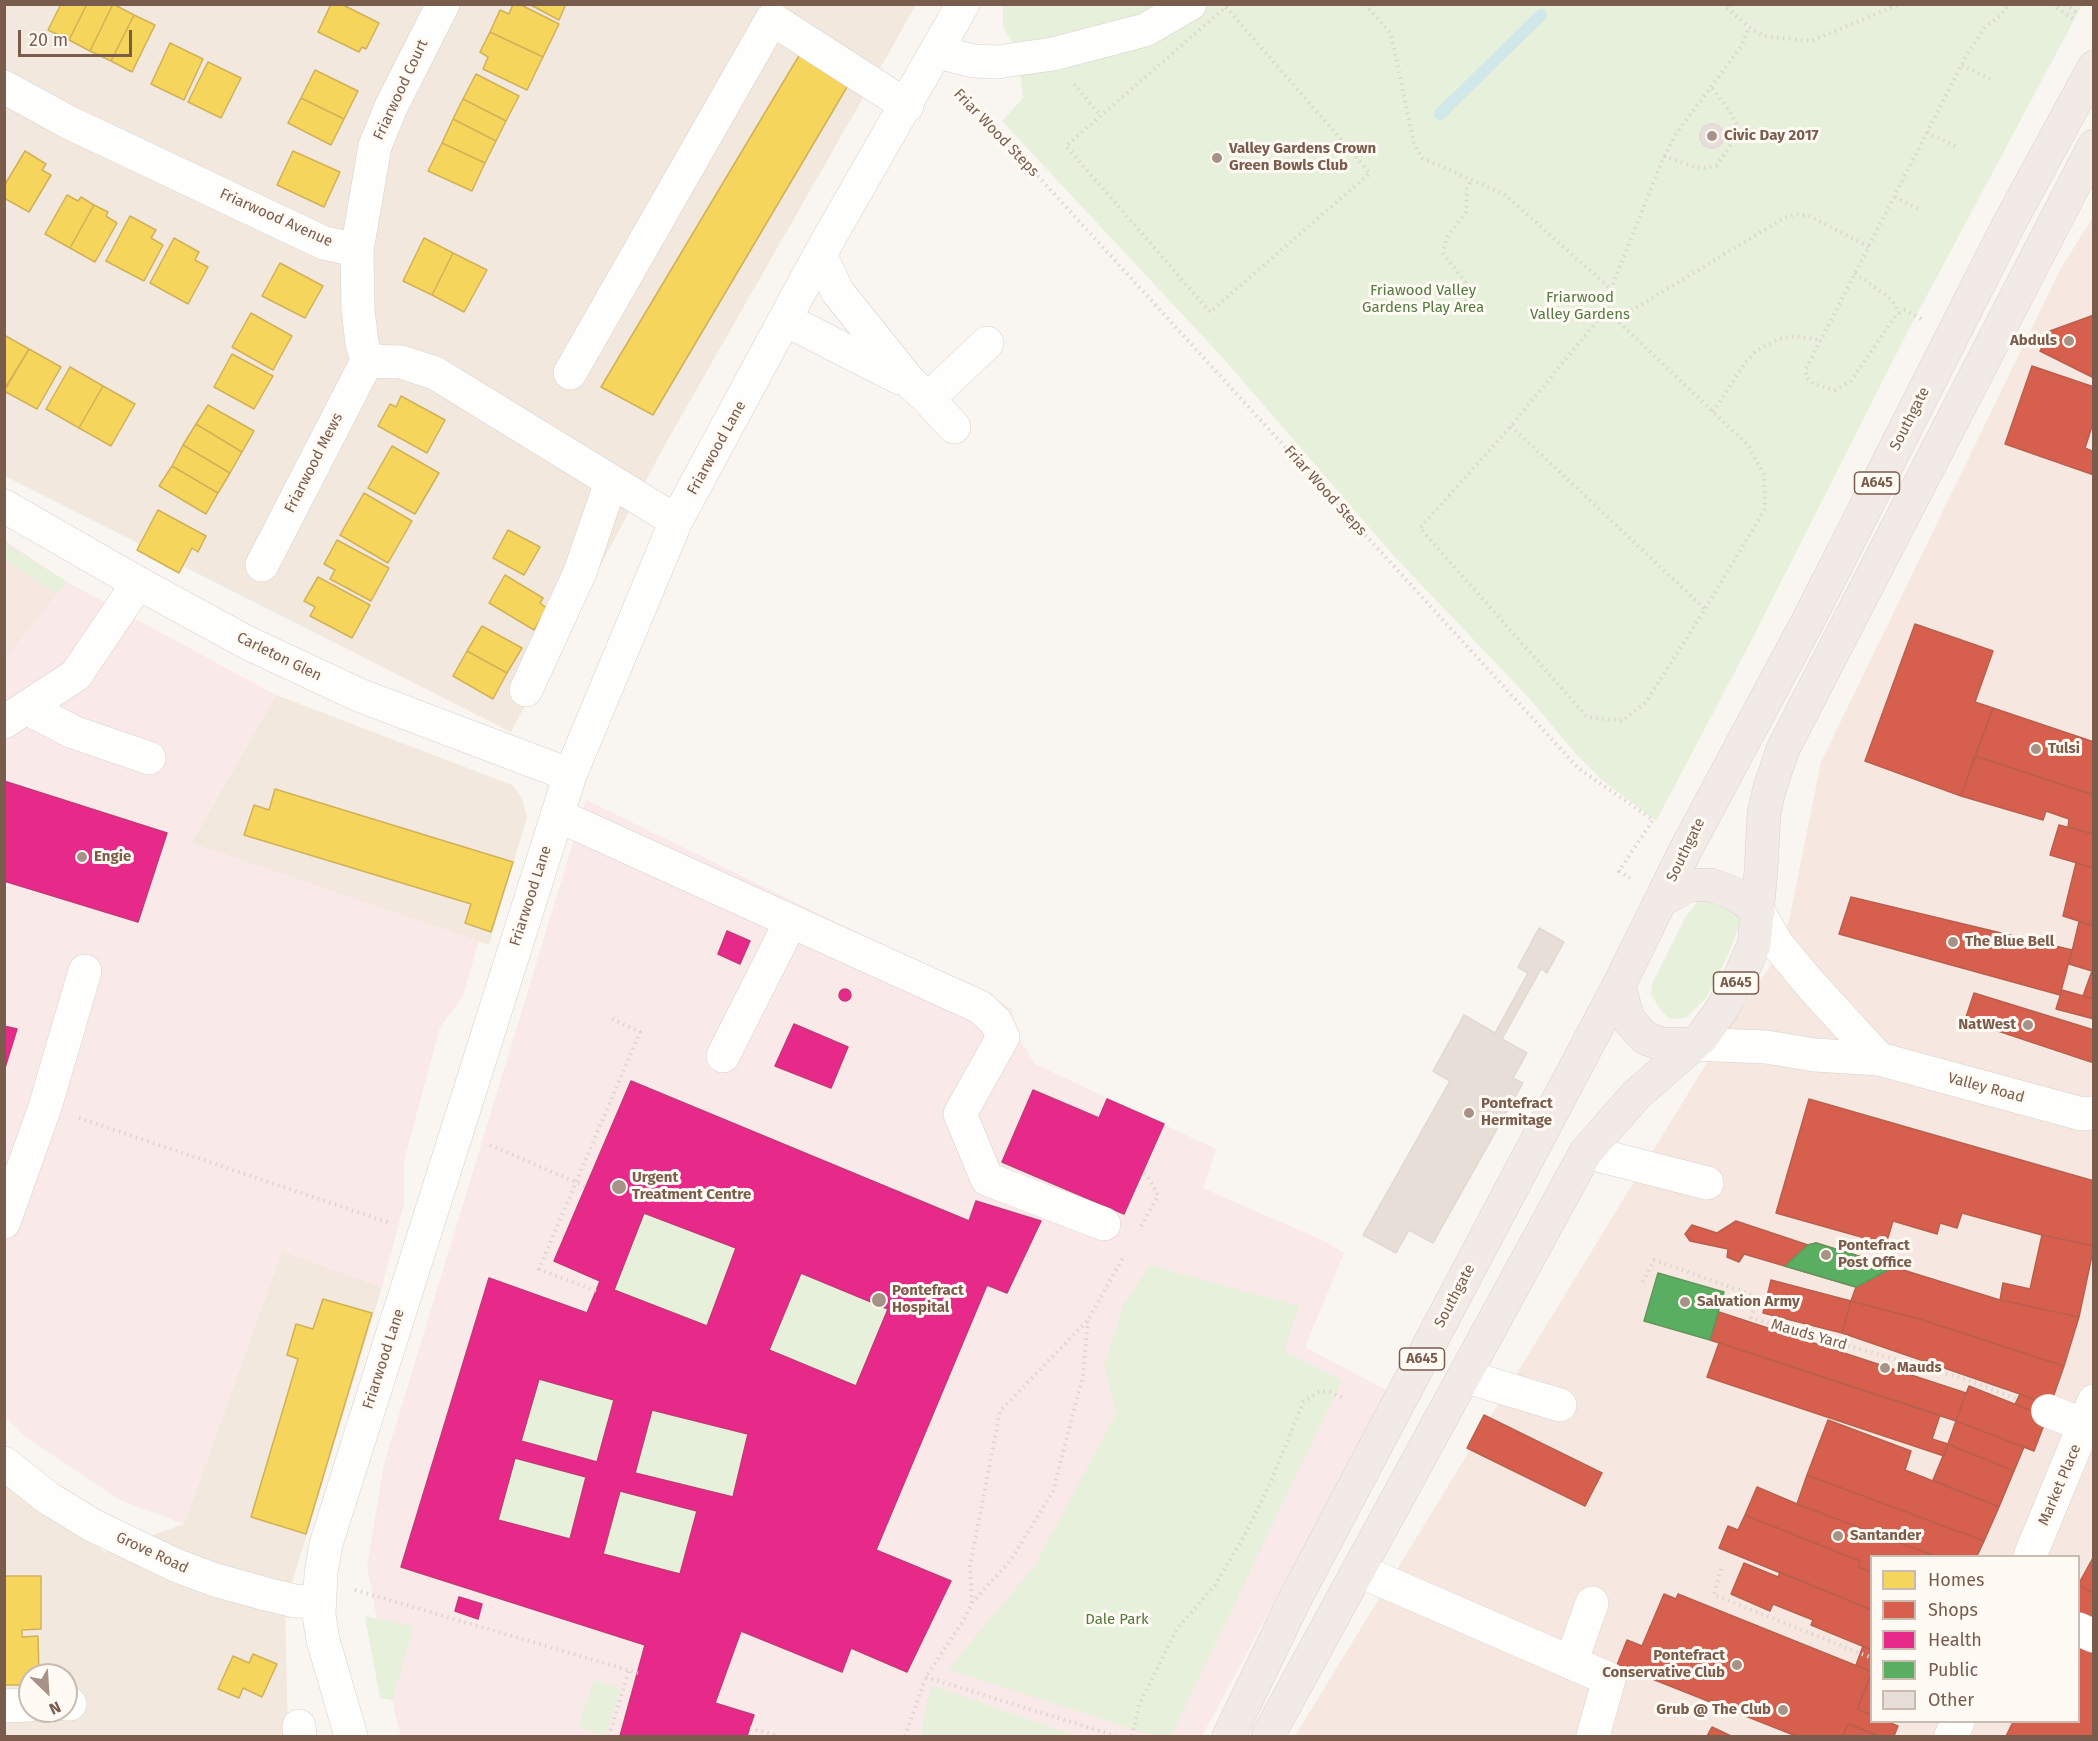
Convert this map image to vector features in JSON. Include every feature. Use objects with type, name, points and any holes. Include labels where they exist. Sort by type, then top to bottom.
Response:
[{"type":"highway","name":"Southgate","points":[[1229,1737],[1295,1599],[1619,985],[1704,814],[1809,619],[2008,224],[2094,67]]},
{"type":"highway","name":"A645","points":[[1268,1737],[1586,1152],[1636,1095],[1702,1037],[1722,1009],[1741,974],[1754,945],[1764,813],[1783,749],[2094,146]]},
{"type":"highway","name":"Southgate","points":[[1662,900],[1689,885],[1711,885],[1737,895],[1758,912]]},
{"type":"highway","points":[[1619,985],[1628,1019],[1644,1038],[1661,1044],[1692,1044]]},
{"type":"street","name":"Friarwood Court","points":[[357,250],[375,146],[391,106],[443,4]]},
{"type":"street","name":"Friarwood Lane","points":[[351,1737],[323,1640],[319,1615],[321,1573],[336,1510],[570,775],[676,521],[820,254],[938,52],[963,4]]},
{"type":"street","points":[[938,52],[983,62],[1053,54],[1146,30],[1190,4]]},
{"type":"street","points":[[570,373],[771,19],[907,106]]},
{"type":"street","name":"Friarwood Avenue","points":[[4,87],[68,122],[324,243],[357,250]]},
{"type":"street","points":[[357,250],[358,310],[367,361],[401,362],[435,373],[676,521]]},
{"type":"street","points":[[820,254],[837,291],[919,391],[954,427]]},
{"type":"street","points":[[786,320],[919,391]]},
{"type":"street","points":[[919,391],[987,343]]},
{"type":"street","name":"Friarwood Mews","points":[[262,565],[367,361]]},
{"type":"street","points":[[526,690],[580,572],[611,482]]},
{"type":"street","name":"Carleton Glen","points":[[4,506],[246,642],[359,695],[570,775]]},
{"type":"street","points":[[16,715],[75,675],[138,583]]},
{"type":"street","points":[[16,715],[149,758]]},
{"type":"street","points":[[557,816],[980,1007],[996,1022],[1003,1037],[960,1114],[987,1179],[1104,1224]]},
{"type":"street","points":[[1758,912],[1784,952],[1811,985],[1879,1059]]},
{"type":"street","points":[[723,1056],[791,921]]},
{"type":"street","points":[[7,1209],[45,1107],[85,971]]},
{"type":"street","name":"Valley Road","points":[[1692,1044],[1756,1047],[1815,1055],[1879,1059],[2082,1114],[2094,1113]]},
{"type":"street","points":[[1586,1152],[1707,1183]]},
{"type":"street","points":[[1464,1377],[1560,1405]]},
{"type":"street","points":[[2048,1411],[2090,1413]]},
{"type":"street","name":"Market Place","points":[[2031,1555],[2090,1413]]},
{"type":"street","name":"Grove Road","points":[[4,1463],[48,1498],[92,1526],[175,1565],[215,1580],[266,1594],[319,1602]]},
{"type":"street","points":[[1358,1570],[1609,1679],[1593,1737]]},
{"type":"street","points":[[1571,1663],[1592,1603]]},
{"type":"street","points":[[2080,1629],[2094,1636]]},
{"type":"street","points":[[1951,1737],[1958,1723]]},
{"type":"path","points":[[1365,4],[1391,34],[1414,144],[1422,158],[1504,194],[1611,289]]},
{"type":"path","points":[[1722,4],[1749,27],[1764,36],[1811,41],[1900,4]]},
{"type":"path","points":[[1930,323],[1905,310],[1896,315],[1851,381],[1835,390],[1814,384],[1806,377],[1806,369],[1962,65],[1985,27],[2010,4]]},
{"type":"path","points":[[2052,4],[2073,19]]},
{"type":"path","points":[[2065,4],[2077,13]]},
{"type":"path","points":[[1226,7],[1370,172],[1210,312],[1066,146],[1101,116],[1226,7]]},
{"type":"path","points":[[1606,310],[1748,445],[1764,475],[1765,509],[1646,702],[1622,721],[1587,717],[1420,528],[1511,426],[1606,310],[1611,289],[1664,156],[1676,134],[1742,45],[1749,27]]},
{"type":"path","points":[[1962,65],[1990,79]]},
{"type":"path","points":[[1664,156],[1694,167],[1706,168],[1717,165],[1734,140],[1737,125],[1729,110],[1711,87]]},
{"type":"path","name":"Friar Wood Steps","points":[[962,96],[1015,151],[1578,768],[1653,820],[1619,871],[1635,881]]},
{"type":"path","points":[[1927,132],[1959,148]]},
{"type":"path","points":[[1467,301],[1465,282],[1443,253],[1447,237],[1466,212],[1467,189],[1471,180]]},
{"type":"path","points":[[1895,196],[1919,209]]},
{"type":"path","points":[[1616,320],[1784,218],[1796,214],[1809,216],[1869,247]]},
{"type":"path","points":[[1855,273],[1892,300],[1899,313]]},
{"type":"path","points":[[1713,412],[1745,363],[1756,351],[1778,339],[1795,336],[1821,340]]},
{"type":"path","points":[[1511,426],[1705,609]]},
{"type":"path","points":[[596,1291],[539,1269],[640,1032],[608,1017]]},
{"type":"path","points":[[45,1107],[398,1225]]},
{"type":"path","points":[[489,1144],[587,1187]]},
{"type":"path","points":[[1140,1227],[1158,1196],[1146,1175],[1142,1173]]},
{"type":"path","points":[[972,1603],[970,1566],[1000,1411],[1088,1320],[1129,1248]]},
{"type":"path","name":"Mauds Yard","points":[[1644,1282],[1654,1260],[1758,1297],[1750,1318],[1968,1380],[2018,1399]]},
{"type":"path","points":[[904,1737],[926,1677],[963,1621],[972,1603],[1011,1560],[1053,1491],[1083,1375],[1088,1320]]},
{"type":"path","points":[[1132,1737],[1139,1705],[1177,1629],[1215,1585],[1247,1531],[1272,1479],[1303,1402],[1327,1391],[1344,1398]]},
{"type":"path","points":[[1721,1569],[1714,1595],[1870,1657]]},
{"type":"path","points":[[355,1590],[639,1673]]},
{"type":"path","points":[[609,1737],[629,1670]]},
{"type":"path","points":[[926,1677],[1116,1737]]},
{"type":"path","points":[[750,1728],[776,1736]]},
{"type":"shaded area","points":[[4,5],[916,5],[667,441],[511,732],[5,476]]},
{"type":"shaded area","points":[[2093,217],[2093,1736],[1295,1736],[1722,1038],[1784,945],[1821,762],[2061,268]]},
{"type":"shaded area","points":[[5,541],[67,582],[5,660]]},
{"type":"shaded area","points":[[67,582],[276,695],[191,843],[479,941],[462,998],[440,1027],[404,1161],[404,1204],[382,1287],[282,1251],[184,1524],[120,1500],[27,1438],[5,1417],[4,660]]},
{"type":"shaded area","points":[[276,695],[512,785],[522,798],[527,817],[489,945],[191,843]]},
{"type":"shaded area","name":"Pontefract Hospital","points":[[586,800],[1011,1008],[1018,1037],[1035,1064],[1216,1149],[1203,1188],[1324,1241],[1344,1253],[1305,1347],[1388,1391],[1202,1736],[1076,1736],[932,1686],[920,1736],[401,1736],[367,1567],[384,1464]]},
{"type":"shaded area","points":[[282,1251],[382,1287],[285,1606],[288,1736],[5,1736],[4,1483],[105,1552],[184,1524]]},
{"type":"green space","name":"Friarwood Valley Gardens","points":[[1003,5],[2082,5],[1908,331],[1749,645],[1656,821],[1602,780],[1576,754],[1529,698],[1394,556],[1224,359],[1002,121],[1023,98],[1015,48],[1003,26]]},
{"type":"green space","points":[[4,544],[67,582],[57,594],[5,560]]},
{"type":"green space","points":[[1708,898],[1732,906],[1739,917],[1739,926],[1729,953],[1707,997],[1687,1017],[1668,1018],[1651,994],[1652,984],[1686,916],[1697,902]]},
{"type":"green space","points":[[644,1213],[736,1248],[707,1326],[614,1290]]},
{"type":"green space","name":"Dale Park","points":[[1150,1265],[1299,1306],[1284,1351],[1342,1380],[1171,1736],[1153,1736],[948,1669],[1034,1567],[1116,1414],[1104,1366],[1124,1304]]},
{"type":"green space","points":[[801,1273],[888,1309],[856,1386],[769,1350]]},
{"type":"green space","points":[[539,1379],[614,1400],[597,1462],[521,1441]]},
{"type":"green space","points":[[652,1410],[748,1434],[733,1497],[635,1473]]},
{"type":"green space","points":[[515,1458],[586,1477],[570,1539],[498,1520]]},
{"type":"green space","points":[[620,1491],[697,1511],[680,1574],[603,1554]]},
{"type":"green space","points":[[365,1616],[414,1626],[392,1700],[380,1698]]},
{"type":"green space","points":[[594,1680],[621,1689],[605,1736],[578,1727]]},
{"type":"green space","points":[[931,1685],[1076,1736],[920,1736]]},
{"type":"building: Homes","points":[[61,4],[87,4],[69,40],[48,30]]},
{"type":"building: Homes","points":[[87,4],[113,4],[90,51],[69,40]]},
{"type":"building: Homes","points":[[113,4],[134,15],[111,61],[90,51]]},
{"type":"building: Homes","points":[[331,4],[341,4],[379,23],[366,49],[362,47],[359,52],[318,32]]},
{"type":"building: Homes","points":[[513,4],[519,4],[559,24],[543,57],[490,32],[500,10],[509,14]]},
{"type":"building: Homes","points":[[529,4],[566,4],[559,20]]},
{"type":"building: Homes","points":[[134,15],[155,25],[132,72],[111,61]]},
{"type":"building: Homes","points":[[490,32],[543,57],[527,90],[483,69],[488,57],[480,52]]},
{"type":"building: Homes","points":[[170,43],[203,59],[184,100],[151,84]]},
{"type":"building: Homes","points":[[803,49],[850,82],[653,415],[601,387]]},
{"type":"building: Homes","points":[[208,62],[241,78],[221,118],[188,102]]},
{"type":"building: Homes","points":[[315,70],[358,91],[344,119],[301,98]]},
{"type":"building: Homes","points":[[476,74],[519,96],[506,121],[463,99]]},
{"type":"building: Homes","points":[[301,98],[344,119],[331,145],[288,123]]},
{"type":"building: Homes","points":[[463,99],[506,121],[496,141],[453,119]]},
{"type":"building: Homes","points":[[453,119],[496,141],[485,163],[442,143]]},
{"type":"building: Homes","points":[[442,143],[485,163],[472,191],[428,171]]},
{"type":"building: Homes","points":[[25,151],[46,164],[42,170],[51,175],[29,212],[4,198],[4,186]]},
{"type":"building: Homes","points":[[293,151],[340,172],[324,207],[277,185]]},
{"type":"building: Homes","points":[[67,195],[78,201],[81,197],[94,205],[70,248],[45,234]]},
{"type":"building: Homes","points":[[94,205],[108,212],[106,216],[117,223],[95,262],[70,248]]},
{"type":"building: Homes","points":[[130,216],[156,230],[151,238],[163,245],[144,281],[106,261]]},
{"type":"building: Homes","points":[[174,238],[199,252],[195,260],[208,267],[188,304],[150,283]]},
{"type":"building: Homes","points":[[424,238],[453,253],[432,295],[403,281]]},
{"type":"building: Homes","points":[[453,253],[487,270],[464,312],[432,295]]},
{"type":"building: Homes","points":[[280,263],[323,286],[305,318],[262,296]]},
{"type":"building: Homes","points":[[251,313],[292,336],[273,370],[232,347]]},
{"type":"building: Homes","points":[[4,335],[29,349],[4,390]]},
{"type":"building: Homes","points":[[29,349],[61,367],[37,409],[4,391]]},
{"type":"building: Homes","points":[[232,354],[273,376],[254,409],[214,387]]},
{"type":"building: Homes","points":[[70,367],[103,386],[79,428],[46,409]]},
{"type":"building: Homes","points":[[103,386],[135,404],[111,446],[79,428]]},
{"type":"building: Homes","points":[[401,396],[445,420],[427,453],[378,426],[390,404],[396,407]]},
{"type":"building: Homes","points":[[208,405],[254,431],[242,452],[196,424]]},
{"type":"building: Homes","points":[[196,424],[242,452],[230,473],[183,445]]},
{"type":"building: Homes","points":[[183,445],[230,473],[218,493],[172,466]]},
{"type":"building: Homes","points":[[392,446],[439,473],[415,514],[368,488]]},
{"type":"building: Homes","points":[[172,466],[218,493],[206,514],[159,486]]},
{"type":"building: Homes","points":[[364,493],[412,521],[388,563],[340,535]]},
{"type":"building: Homes","points":[[158,510],[206,536],[198,552],[192,548],[179,573],[137,550]]},
{"type":"building: Homes","points":[[508,530],[540,547],[524,575],[493,558]]},
{"type":"building: Homes","points":[[337,540],[389,568],[371,601],[330,579],[335,570],[324,564]]},
{"type":"building: Homes","points":[[505,575],[543,598],[540,603],[547,608],[534,630],[489,603]]},
{"type":"building: Homes","points":[[318,577],[370,605],[352,638],[310,616],[315,607],[304,601]]},
{"type":"building: Homes","points":[[482,626],[522,648],[507,673],[467,651]]},
{"type":"building: Homes","points":[[467,651],[507,673],[493,699],[453,676]]},
{"type":"building: Homes","points":[[275,789],[513,862],[491,932],[465,923],[471,904],[244,835],[254,805],[269,810]]},
{"type":"building: Homes","points":[[323,1299],[372,1313],[306,1534],[251,1517],[298,1359],[287,1355],[296,1324],[313,1329]]},
{"type":"building: Homes","points":[[4,1576],[41,1576],[41,1629],[22,1630],[22,1637],[38,1636],[39,1663],[18,1663],[18,1685],[4,1685]]},
{"type":"building: Homes","points":[[253,1654],[277,1664],[262,1697],[243,1688],[239,1698],[218,1689],[233,1656],[249,1663]]},
{"type":"building: Shops","name":"Abduls","points":[[2094,315],[2094,378],[2040,351],[2050,331]]},
{"type":"building: Shops","points":[[2032,366],[2094,387],[2094,420],[2085,448],[2094,452],[2094,475],[2005,444]]},
{"type":"building: Shops","points":[[1915,624],[1993,651],[1975,702],[1993,708],[1961,796],[1865,761]]},
{"type":"building: Shops","name":"Tulsi","points":[[1993,708],[2094,742],[2094,795],[1975,756]]},
{"type":"building: Shops","points":[[1975,756],[2094,795],[2094,834],[2068,827],[2069,819],[2046,811],[2043,820],[1961,796]]},
{"type":"building: Shops","points":[[2059,825],[2094,834],[2094,868],[2050,855]]},
{"type":"building: Shops","points":[[2076,863],[2094,868],[2094,926],[2063,916]]},
{"type":"building: Shops","name":"The Blue Bell","points":[[1851,897],[2072,950],[2060,995],[1839,934]]},
{"type":"building: Shops","points":[[2079,922],[2094,926],[2094,999],[2083,996],[2092,971],[2069,964]]},
{"type":"building: Shops","points":[[2062,990],[2094,999],[2094,1019],[2056,1009]]},
{"type":"building: Shops","name":"NatWest","points":[[1974,993],[2094,1030],[2094,1061],[2091,1062],[1965,1020]]},
{"type":"building: Shops","points":[[1809,1099],[2094,1181],[2094,1246],[2042,1235],[1962,1213],[1957,1228],[1940,1223],[1937,1234],[1893,1221],[1886,1244],[1776,1213]]},
{"type":"building: Shops","points":[[1736,1221],[1808,1245],[1816,1243],[2000,1300],[2079,1317],[2064,1366],[1919,1319],[1851,1301],[1856,1287],[1744,1254],[1739,1262],[1727,1257],[1728,1249],[1690,1241],[1685,1234],[1692,1225],[1717,1233]]},
{"type":"building: Shops","points":[[2042,1235],[2094,1246],[2079,1317],[2000,1300],[2003,1283],[2030,1289]]},
{"type":"building: Shops","points":[[1771,1280],[1851,1301],[1842,1333],[1763,1313]]},
{"type":"building: Shops","points":[[1851,1301],[1919,1319],[2064,1366],[2050,1406],[1842,1333]]},
{"type":"building: Shops","points":[[1719,1312],[1966,1393],[1956,1421],[1710,1340]]},
{"type":"building: Shops","points":[[1719,1343],[1940,1415],[1932,1439],[1948,1444],[1944,1456],[1707,1377]]},
{"type":"building: Shops","points":[[1969,1386],[2047,1417],[2034,1451],[1956,1421]]},
{"type":"building: Shops","points":[[2020,1394],[2050,1406],[2047,1417],[2015,1404]]},
{"type":"building: Shops","points":[[1484,1415],[1602,1473],[1585,1506],[1467,1448]]},
{"type":"building: Shops","points":[[1828,1420],[1911,1451],[1905,1470],[1999,1507],[1984,1541],[1807,1475]]},
{"type":"building: Shops","points":[[1956,1421],[2024,1447],[2014,1471],[1948,1444]]},
{"type":"building: Shops","points":[[1948,1444],[2014,1471],[1999,1507],[1933,1480]]},
{"type":"building: Shops","points":[[1807,1475],[1984,1541],[1977,1555],[1932,1555],[1797,1504]]},
{"type":"building: Shops","name":"Santander","points":[[1757,1487],[1932,1555],[1870,1555],[1870,1571],[1858,1567],[1860,1561],[1745,1515]]},
{"type":"building: Shops","points":[[1745,1515],[1860,1561],[1858,1567],[1870,1571],[1870,1609],[1719,1548],[1728,1526],[1738,1530]]},
{"type":"building: Shops","points":[[2094,1556],[2094,1593],[2080,1586],[2080,1581]]},
{"type":"building: Shops","points":[[1744,1563],[1778,1577],[1780,1572],[1870,1609],[1870,1649],[1811,1625],[1813,1620],[1773,1604],[1770,1611],[1731,1594]]},
{"type":"building: Shops","points":[[2080,1586],[2094,1593],[2094,1623],[2080,1616]]},
{"type":"building: Shops","name":"Pontefract Conservative Club","points":[[1664,1594],[1676,1599],[1678,1594],[1870,1671],[1870,1677],[1857,1709],[1870,1714],[1870,1723],[1890,1723],[1898,1726],[1894,1736],[1879,1736],[1848,1724],[1843,1736],[1796,1736],[1617,1665],[1627,1640],[1642,1646]]},
{"type":"building: Shops","points":[[2080,1640],[2094,1647],[2094,1736],[2006,1736],[2012,1723],[2080,1723]]},
{"type":"building: Shops","points":[[1863,1646],[1870,1649],[1870,1671],[1856,1665]]},
{"type":"building: Shops","points":[[1870,1678],[1870,1714],[1857,1709]]},
{"type":"building: Shops","points":[[1848,1724],[1879,1736],[1843,1736]]},
{"type":"building: Shops","points":[[1712,1727],[1731,1736],[1707,1736]]},
{"type":"building: Health","name":"Engie","points":[[4,781],[167,833],[138,922],[4,881]]},
{"type":"building: Health","points":[[727,931],[750,941],[740,964],[718,954]]},
{"type":"building: Health","points":[[845,989],[851,995],[845,1001],[839,995]]},
{"type":"building: Health","points":[[794,1024],[848,1047],[831,1088],[775,1066]]},
{"type":"building: Health","points":[[4,1026],[17,1029],[4,1071]]},
{"type":"building: Health","points":[[631,1081],[969,1221],[976,1201],[1041,1221],[1007,1293],[987,1285],[876,1550],[951,1581],[907,1672],[851,1648],[842,1672],[741,1631],[715,1703],[754,1715],[747,1736],[620,1736],[645,1645],[401,1567],[489,1278],[587,1313],[600,1281],[554,1261]],"holes":[[[644,1213],[736,1248],[707,1326],[614,1290]],[[801,1273],[888,1309],[856,1386],[769,1350]],[[539,1379],[614,1400],[597,1462],[521,1441]],[[652,1410],[748,1434],[733,1497],[635,1473]],[[515,1458],[586,1477],[570,1539],[498,1520]],[[620,1491],[697,1511],[680,1574],[603,1554]]]},
{"type":"building: Health","points":[[1033,1090],[1099,1118],[1107,1099],[1164,1124],[1124,1214],[1002,1162]]},
{"type":"building: Health","points":[[459,1597],[482,1604],[478,1619],[455,1611]]},
{"type":"building: Public","name":"Pontefract Post Office","points":[[1816,1243],[1894,1267],[1856,1287],[1785,1266],[1808,1245]]},
{"type":"building: Public","name":"Salvation Army","points":[[1658,1273],[1724,1292],[1710,1340],[1644,1321]]},
{"type":"building: Other","name":"Civic Day 2017","points":[[1712,124],[1717,125],[1723,131],[1723,141],[1717,147],[1712,148],[1707,147],[1701,141],[1700,136],[1701,131],[1707,125]]},
{"type":"building: Other","name":"Pontefract Hermitage","points":[[1539,928],[1564,942],[1547,973],[1541,969],[1502,1039],[1527,1053],[1513,1078],[1523,1083],[1433,1243],[1409,1230],[1396,1253],[1363,1235],[1450,1081],[1433,1071],[1464,1015],[1495,1033],[1528,973],[1518,967]]},
{"type":"waterway","points":[[1440,114],[1541,15]]},
{"type":"place","name":"Civic Day 2017","points":[[1712,136]]},
{"type":"place","name":"Valley Gardens Crown Green Bowls Club","points":[[1217,158]]},
{"type":"place","name":"Abduls","points":[[2069,341]]},
{"type":"place","name":"Tulsi","points":[[2036,749]]},
{"type":"place","name":"Engie","points":[[82,857]]},
{"type":"place","name":"The Blue Bell","points":[[1953,942]]},
{"type":"place","name":"NatWest","points":[[2028,1025]]},
{"type":"place","name":"Pontefract Hermitage","points":[[1469,1113]]},
{"type":"place","name":"Urgent Treatment Centre","points":[[619,1187]]},
{"type":"place","name":"Pontefract Post Office","points":[[1826,1255]]},
{"type":"place","name":"Pontefract Hospital","points":[[879,1300]]},
{"type":"place","name":"Salvation Army","points":[[1685,1302]]},
{"type":"place","name":"Mauds","points":[[1885,1368]]},
{"type":"place","name":"Santander","points":[[1838,1536]]},
{"type":"place","name":"Pontefract Conservative Club","points":[[1737,1665]]},
{"type":"place","name":"Grub @ The Club","points":[[1783,1710]]},
{"type":"park label","name":"Friawood Valley Gardens Play Area","points":[[1423,300]]}]
